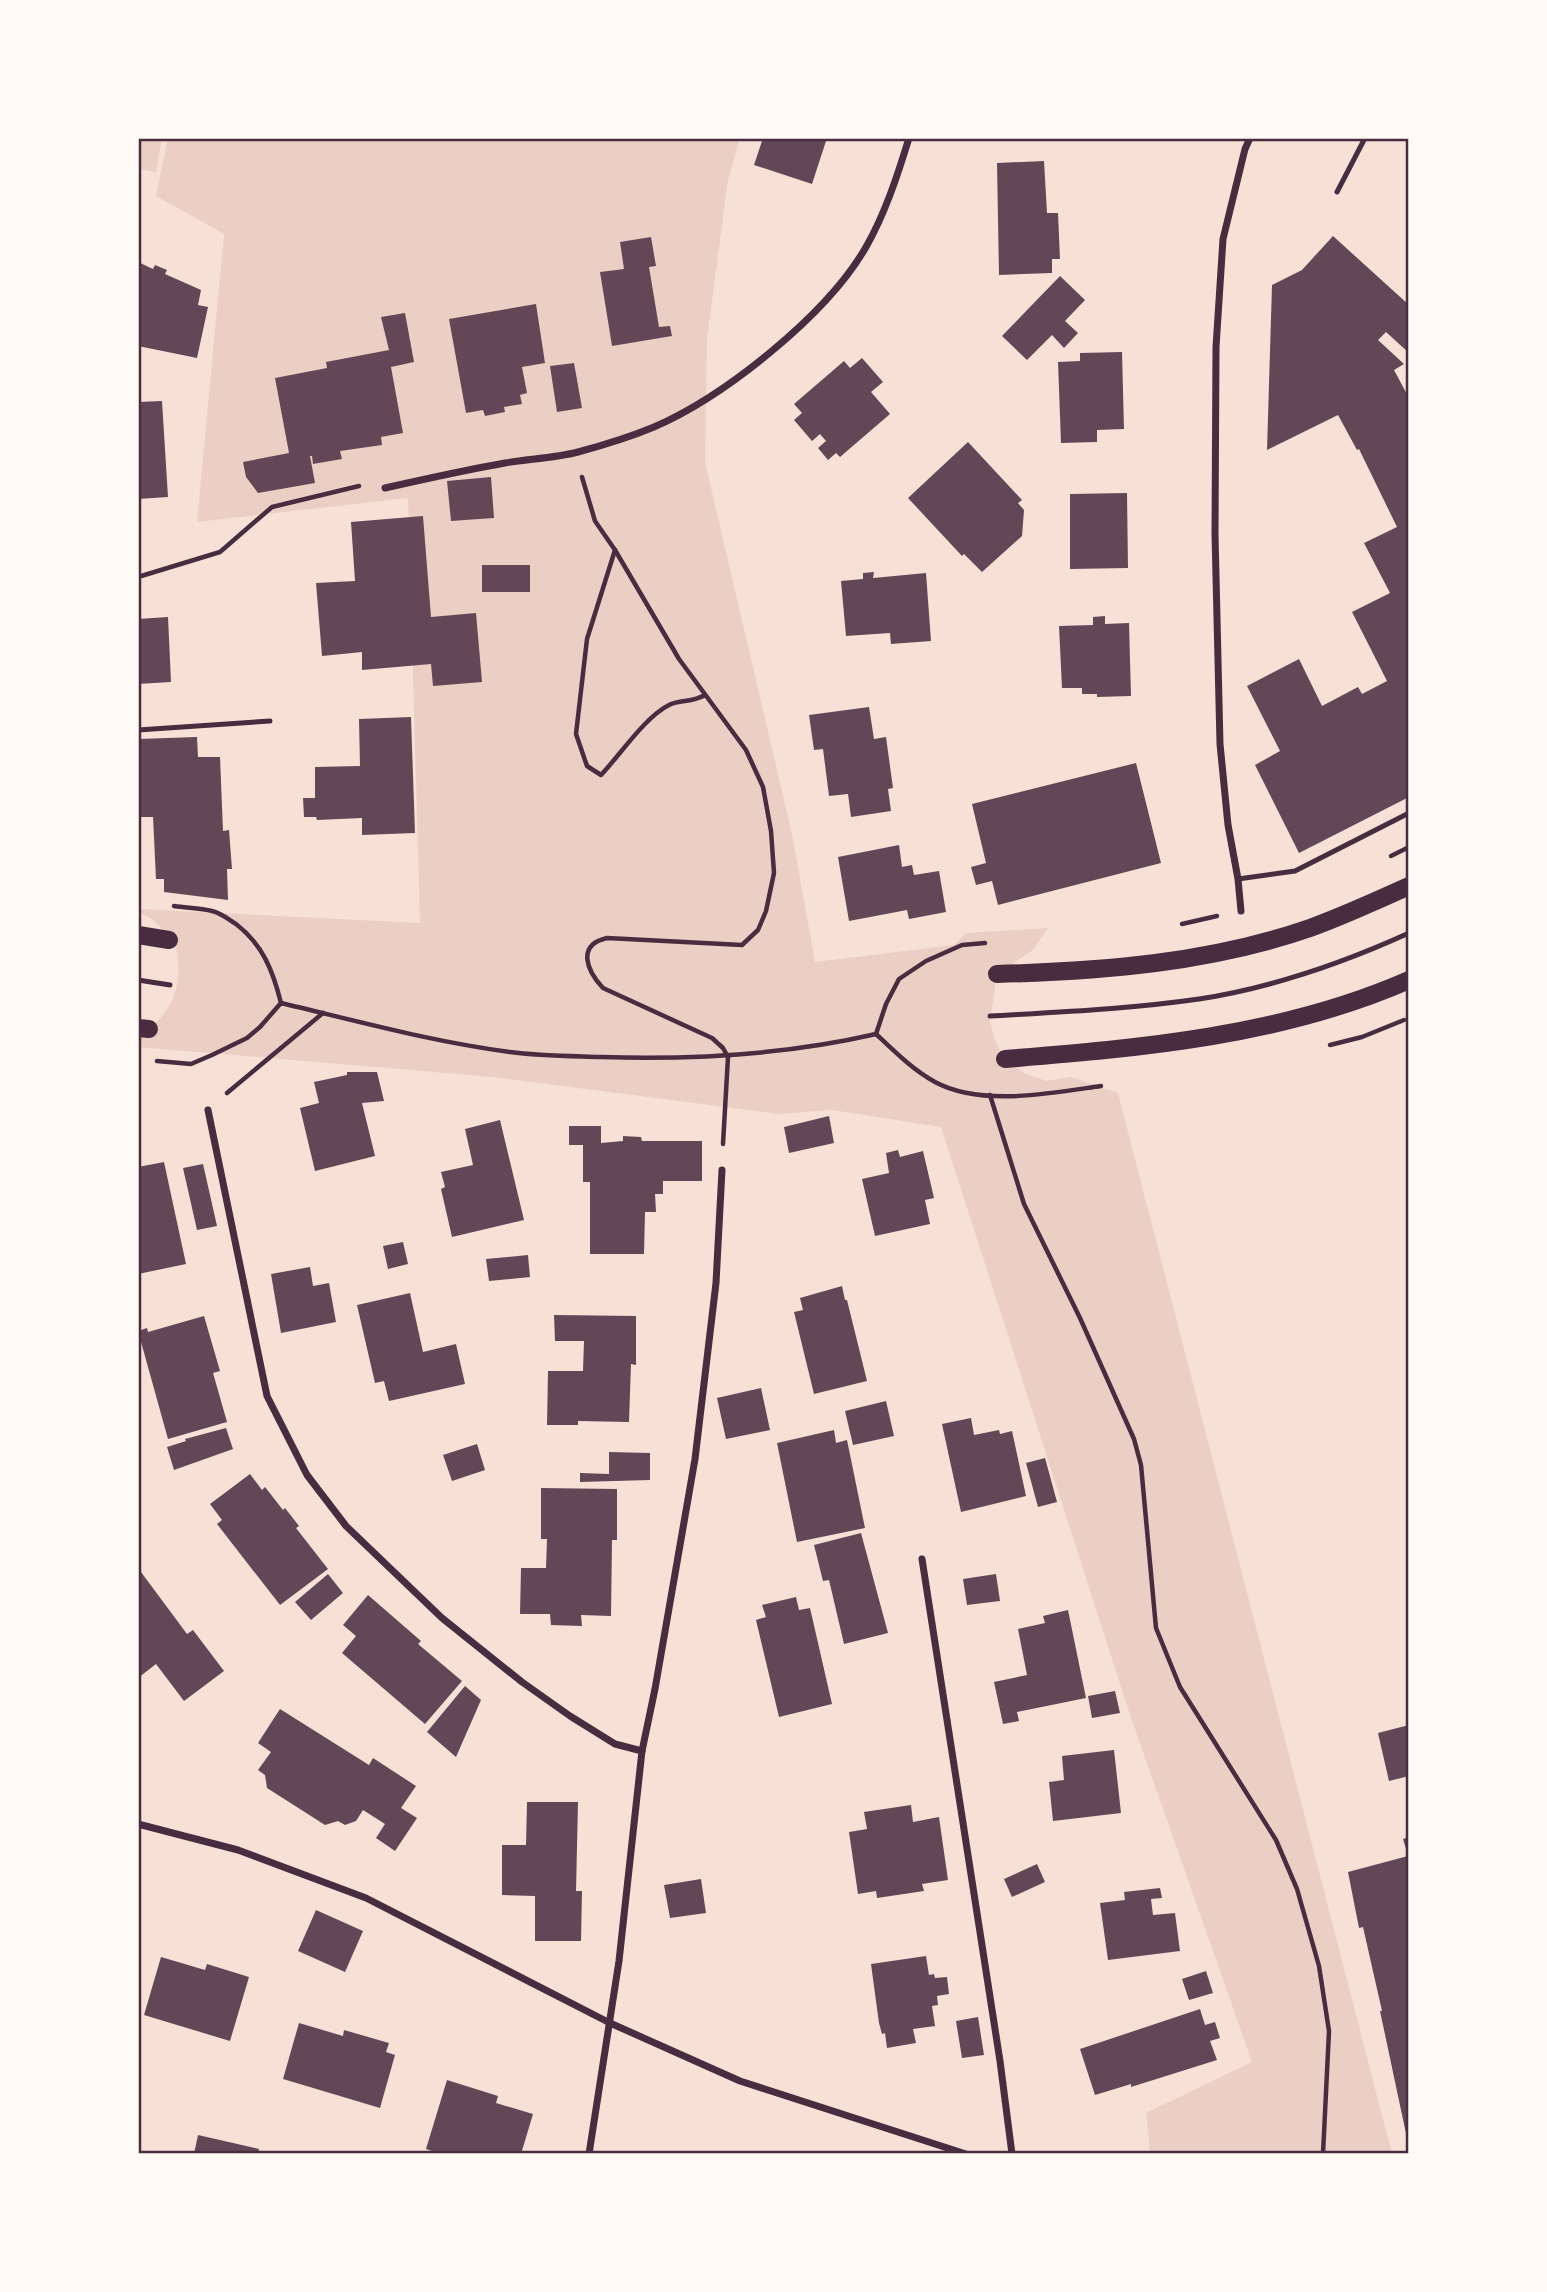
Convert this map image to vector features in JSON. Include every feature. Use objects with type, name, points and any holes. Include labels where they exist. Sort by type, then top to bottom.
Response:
[{"type":"main road","points":[[997,974],[1124,968],[1202,956],[1309,928],[1409,886]]},
{"type":"main road","points":[[138,935],[169,940]]},
{"type":"main road","points":[[1005,1059],[1110,1050],[1204,1037],[1293,1020],[1380,993],[1409,980]]},
{"type":"street","points":[[385,488],[461,471],[576,453],[655,426],[704,399],[768,353],[810,316],[841,282],[866,247],[897,175],[909,138]]},
{"type":"street","points":[[1241,911],[1228,825],[1220,744],[1215,534],[1216,347],[1223,239],[1250,138]]},
{"type":"street","points":[[208,1110],[267,1396],[307,1475],[346,1526],[442,1618],[522,1682],[570,1716],[615,1744],[642,1751]]},
{"type":"street","points":[[589,2154],[619,1961],[642,1751],[658,1676],[695,1459],[716,1283],[722,1170]]},
{"type":"street","points":[[922,1559],[1012,2154]]},
{"type":"street","points":[[138,1824],[238,1850],[366,1898],[610,2023],[740,2081],[966,2154]]},
{"type":"lane","points":[[1337,191],[1365,138]]},
{"type":"lane","points":[[138,730],[270,721]]},
{"type":"lane","points":[[1238,879],[1295,871],[1409,813]]},
{"type":"lane","points":[[990,1016],[1199,999],[1275,982],[1376,948],[1409,933]]},
{"type":"lane","points":[[138,980],[170,985]]},
{"type":"path","points":[[576,453],[595,521],[680,659],[746,750],[763,787],[771,831],[774,873],[766,911],[758,930],[742,945],[631,937],[607,938],[596,940],[590,946],[587,956],[593,977],[603,988],[712,1038],[723,1048],[727,1057],[722,1170]]},
{"type":"path","points":[[138,577],[220,552],[272,507],[380,481],[385,488]]},
{"type":"path","points":[[615,550],[586,639],[576,734],[587,766],[601,775],[640,729],[670,704],[696,701],[705,695]]},
{"type":"path","points":[[1387,858],[1409,847]]},
{"type":"path","points":[[162,904],[213,911],[224,915],[246,932],[265,956],[274,973],[281,1003]]},
{"type":"path","points":[[1174,926],[1241,911]]},
{"type":"path","points":[[876,1034],[886,1004],[899,979],[926,961],[962,945],[996,942]]},
{"type":"path","points":[[281,1003],[470,1046],[513,1052],[617,1058],[727,1057],[821,1045],[876,1034]]},
{"type":"path","points":[[152,1061],[191,1064],[247,1038],[281,1003]]},
{"type":"path","points":[[208,1110],[323,1013]]},
{"type":"path","points":[[1324,1047],[1362,1037],[1409,1018]]},
{"type":"path","points":[[876,1034],[901,1058],[936,1083],[972,1094],[1019,1096],[1113,1084]]},
{"type":"path","points":[[990,1095],[1024,1204],[1080,1318],[1134,1439],[1141,1465],[1156,1628],[1180,1687],[1276,1840],[1297,1889],[1319,1966],[1329,2031],[1323,2154]]},
{"type":"shaded area","points":[[138,138],[162,138],[156,172],[138,169]]},
{"type":"shaded area","points":[[168,138],[740,138],[728,180],[707,339],[705,462],[792,834],[815,962],[954,945],[966,933],[1048,928],[1033,950],[997,974],[990,1022],[995,1041],[1005,1059],[1024,1073],[1046,1081],[1071,1077],[1118,1093],[1392,2154],[1150,2154],[1146,2113],[1252,2062],[1130,1715],[941,1127],[832,1110],[779,1114],[492,1077],[138,1047],[138,1036],[156,1023],[174,997],[178,954],[174,944],[158,924],[138,912],[138,909],[420,923],[408,498],[197,522],[224,234],[156,196]]},
{"type":"building","points":[[763,138],[827,138],[812,184],[754,165]]},
{"type":"building","points":[[1044,161],[1047,213],[1058,213],[1060,259],[1052,259],[1052,273],[999,275],[997,163]]},
{"type":"building","points":[[1333,236],[1409,305],[1409,353],[1386,332],[1378,340],[1404,364],[1394,370],[1409,398],[1409,797],[1299,853],[1255,765],[1280,751],[1247,686],[1299,659],[1322,706],[1358,687],[1362,694],[1387,681],[1352,612],[1390,593],[1364,543],[1397,527],[1359,449],[1357,450],[1338,415],[1267,450],[1272,285],[1302,270]]},
{"type":"building","points":[[651,237],[656,266],[649,267],[659,327],[670,326],[672,336],[612,346],[600,272],[624,269],[620,242]]},
{"type":"building","points":[[138,262],[153,269],[155,265],[167,270],[165,274],[201,290],[198,305],[208,307],[197,358],[138,346]]},
{"type":"building","points":[[1060,276],[1085,300],[1065,321],[1078,333],[1064,348],[1052,335],[1027,360],[1002,336]]},
{"type":"building","points":[[536,304],[545,363],[522,367],[527,393],[520,395],[522,404],[504,407],[505,412],[485,416],[483,410],[466,413],[449,319]]},
{"type":"building","points":[[405,313],[414,362],[391,367],[403,433],[381,437],[382,445],[340,451],[342,459],[313,464],[310,456],[315,483],[258,493],[246,477],[243,462],[289,453],[275,378],[327,368],[326,362],[389,350],[381,317]]},
{"type":"building","points":[[1122,352],[1124,429],[1097,430],[1097,442],[1061,443],[1058,362],[1080,361],[1080,353]]},
{"type":"building","points":[[862,358],[883,382],[871,392],[890,414],[840,457],[836,453],[828,460],[818,448],[826,441],[820,434],[812,441],[794,420],[802,413],[794,404],[844,361],[850,368]]},
{"type":"building","points":[[574,363],[582,408],[557,412],[550,366]]},
{"type":"building","points":[[162,401],[168,497],[138,499],[138,402]]},
{"type":"building","points":[[968,442],[1022,500],[1018,503],[1024,510],[1022,536],[982,572],[964,554],[962,556],[908,498]]},
{"type":"building","points":[[491,477],[494,518],[451,521],[447,481]]},
{"type":"building","points":[[1127,493],[1128,568],[1070,569],[1070,494]]},
{"type":"building","points":[[423,516],[431,617],[476,613],[482,682],[433,686],[431,664],[362,670],[362,652],[322,656],[316,583],[355,581],[351,522]]},
{"type":"building","points":[[482,565],[530,565],[530,592],[482,592]]},
{"type":"building","points":[[874,572],[873,578],[926,573],[931,641],[891,644],[890,633],[846,636],[841,581],[863,579],[863,573]]},
{"type":"building","points":[[1105,616],[1105,624],[1129,623],[1131,696],[1097,697],[1097,694],[1082,694],[1082,688],[1062,688],[1059,626],[1093,625],[1093,617]]},
{"type":"building","points":[[168,617],[171,682],[138,684],[138,619]]},
{"type":"building","points":[[869,707],[874,739],[886,737],[893,788],[888,789],[891,811],[851,817],[848,794],[829,796],[823,749],[814,750],[809,715]]},
{"type":"building","points":[[411,717],[415,833],[362,835],[362,818],[317,820],[316,817],[304,817],[303,798],[315,798],[315,767],[360,766],[359,719]]},
{"type":"building","points":[[197,737],[198,757],[220,757],[223,831],[229,830],[232,869],[227,869],[228,900],[164,892],[164,879],[156,879],[153,817],[138,817],[138,739]]},
{"type":"building","points":[[1136,763],[1161,863],[998,905],[992,881],[976,885],[971,867],[986,863],[972,804]]},
{"type":"building","points":[[899,845],[902,867],[912,865],[914,875],[939,871],[946,912],[909,919],[907,910],[849,921],[838,857]]},
{"type":"building","points":[[347,1072],[377,1072],[384,1101],[362,1103],[375,1156],[315,1171],[300,1108],[319,1103],[314,1082],[347,1075]]},
{"type":"building","points":[[829,1116],[834,1143],[789,1153],[784,1127]]},
{"type":"building","points":[[500,1120],[524,1220],[452,1237],[441,1189],[445,1187],[441,1172],[473,1165],[465,1129]]},
{"type":"building","points":[[569,1126],[601,1126],[601,1143],[623,1141],[623,1136],[641,1137],[642,1141],[702,1141],[702,1181],[663,1181],[663,1194],[655,1194],[656,1212],[645,1212],[644,1254],[590,1254],[590,1182],[583,1182],[583,1145],[569,1145]]},
{"type":"building","points":[[898,1150],[900,1157],[923,1151],[934,1198],[925,1200],[930,1224],[875,1236],[862,1179],[889,1173],[886,1153]]},
{"type":"building","points":[[164,1162],[186,1264],[138,1274],[138,1167]]},
{"type":"building","points":[[203,1164],[217,1226],[197,1230],[183,1168]]},
{"type":"building","points":[[403,1242],[408,1264],[388,1269],[383,1246]]},
{"type":"building","points":[[528,1255],[530,1277],[489,1281],[486,1259]]},
{"type":"building","points":[[310,1267],[313,1286],[329,1283],[336,1322],[281,1333],[271,1274]]},
{"type":"building","points":[[842,1286],[867,1381],[814,1394],[794,1312],[803,1310],[800,1298]]},
{"type":"building","points":[[410,1293],[423,1352],[456,1344],[465,1384],[389,1401],[384,1381],[375,1383],[357,1305]]},
{"type":"building","points":[[554,1315],[636,1316],[636,1365],[631,1364],[629,1422],[578,1421],[578,1425],[547,1425],[548,1371],[583,1371],[584,1341],[555,1341]]},
{"type":"building","points":[[204,1316],[220,1371],[213,1373],[227,1422],[168,1439],[138,1331],[147,1328],[148,1332]]},
{"type":"building","points":[[761,1388],[770,1430],[726,1439],[717,1398]]},
{"type":"building","points":[[886,1401],[894,1436],[853,1445],[845,1411]]},
{"type":"building","points":[[971,1418],[974,1435],[999,1430],[1000,1434],[1012,1431],[1026,1496],[961,1512],[942,1424]]},
{"type":"building","points":[[226,1428],[233,1449],[174,1470],[167,1447]]},
{"type":"building","points":[[834,1430],[836,1443],[847,1440],[865,1528],[797,1542],[777,1443]]},
{"type":"building","points":[[477,1444],[485,1470],[452,1481],[443,1455]]},
{"type":"building","points":[[609,1452],[650,1453],[650,1480],[580,1482],[580,1473],[609,1474]]},
{"type":"building","points":[[1045,1458],[1057,1502],[1038,1507],[1026,1463]]},
{"type":"building","points":[[250,1474],[262,1490],[265,1487],[283,1510],[285,1508],[299,1526],[296,1528],[328,1569],[280,1605],[217,1524],[222,1520],[210,1504]]},
{"type":"building","points":[[541,1488],[617,1489],[617,1540],[612,1540],[611,1616],[581,1615],[582,1626],[551,1625],[550,1614],[520,1614],[521,1568],[546,1568],[547,1539],[541,1539]]},
{"type":"building","points":[[861,1533],[888,1633],[844,1644],[829,1580],[823,1581],[814,1545]]},
{"type":"building","points":[[138,1568],[187,1634],[193,1630],[224,1671],[184,1701],[156,1664],[138,1678]]},
{"type":"building","points":[[328,1574],[343,1593],[311,1620],[295,1602]]},
{"type":"building","points":[[996,1574],[1000,1601],[967,1605],[963,1579]]},
{"type":"building","points":[[368,1595],[421,1641],[418,1644],[462,1681],[425,1724],[342,1653],[356,1636],[343,1625]]},
{"type":"building","points":[[796,1597],[799,1610],[810,1608],[832,1704],[779,1717],[756,1620],[766,1617],[762,1605]]},
{"type":"building","points":[[1068,1610],[1086,1698],[1017,1712],[1019,1721],[1003,1724],[994,1682],[1027,1675],[1018,1629],[1045,1623],[1043,1616]]},
{"type":"building","points":[[465,1686],[481,1700],[456,1757],[427,1732]]},
{"type":"building","points":[[1115,1691],[1120,1713],[1092,1718],[1088,1696]]},
{"type":"building","points":[[280,1709],[369,1765],[373,1758],[416,1786],[401,1808],[417,1818],[395,1851],[376,1838],[385,1824],[363,1810],[356,1821],[345,1825],[338,1821],[325,1825],[267,1788],[265,1775],[258,1770],[271,1752],[258,1743]]},
{"type":"building","points":[[1409,1725],[1409,1776],[1389,1781],[1378,1733]]},
{"type":"building","points":[[1114,1750],[1121,1813],[1053,1821],[1049,1782],[1064,1780],[1062,1756]]},
{"type":"building","points":[[527,1802],[578,1802],[576,1891],[582,1891],[581,1941],[535,1941],[535,1896],[502,1895],[502,1845],[526,1845]]},
{"type":"building","points":[[911,1805],[913,1822],[939,1817],[948,1880],[922,1884],[924,1891],[877,1898],[876,1891],[858,1894],[849,1832],[867,1829],[864,1812]]},
{"type":"building","points":[[1409,1837],[1408,2143],[1382,2011],[1363,1927],[1359,1928],[1348,1872],[1408,1856],[1403,1839]]},
{"type":"building","points":[[1037,1864],[1045,1882],[1012,1897],[1004,1879]]},
{"type":"building","points":[[701,1879],[706,1913],[670,1918],[664,1885]]},
{"type":"building","points":[[1160,1888],[1162,1898],[1151,1899],[1153,1915],[1175,1913],[1180,1951],[1108,1960],[1100,1903],[1125,1900],[1124,1892]]},
{"type":"building","points":[[316,1910],[363,1931],[345,1972],[298,1951]]},
{"type":"building","points":[[926,1956],[929,1975],[934,1974],[935,1978],[947,1977],[949,1994],[937,1996],[938,2005],[932,2006],[935,2026],[913,2029],[916,2043],[887,2048],[885,2033],[882,2034],[879,2023],[871,1964]]},
{"type":"building","points":[[161,1957],[205,1970],[207,1964],[249,1977],[230,2041],[144,2015]]},
{"type":"building","points":[[1206,1971],[1213,1993],[1189,2000],[1182,1979]]},
{"type":"building","points":[[1200,2009],[1205,2025],[1215,2022],[1220,2038],[1210,2041],[1217,2060],[1131,2087],[1131,2084],[1095,2095],[1080,2049]]},
{"type":"building","points":[[978,2017],[984,2055],[962,2058],[956,2021]]},
{"type":"building","points":[[299,2023],[343,2036],[344,2030],[389,2043],[386,2052],[395,2055],[380,2108],[283,2079]]},
{"type":"building","points":[[447,2080],[498,2096],[496,2103],[533,2114],[521,2154],[441,2154],[426,2149]]},
{"type":"building","points":[[198,2135],[259,2149],[258,2154],[194,2154]]}]
